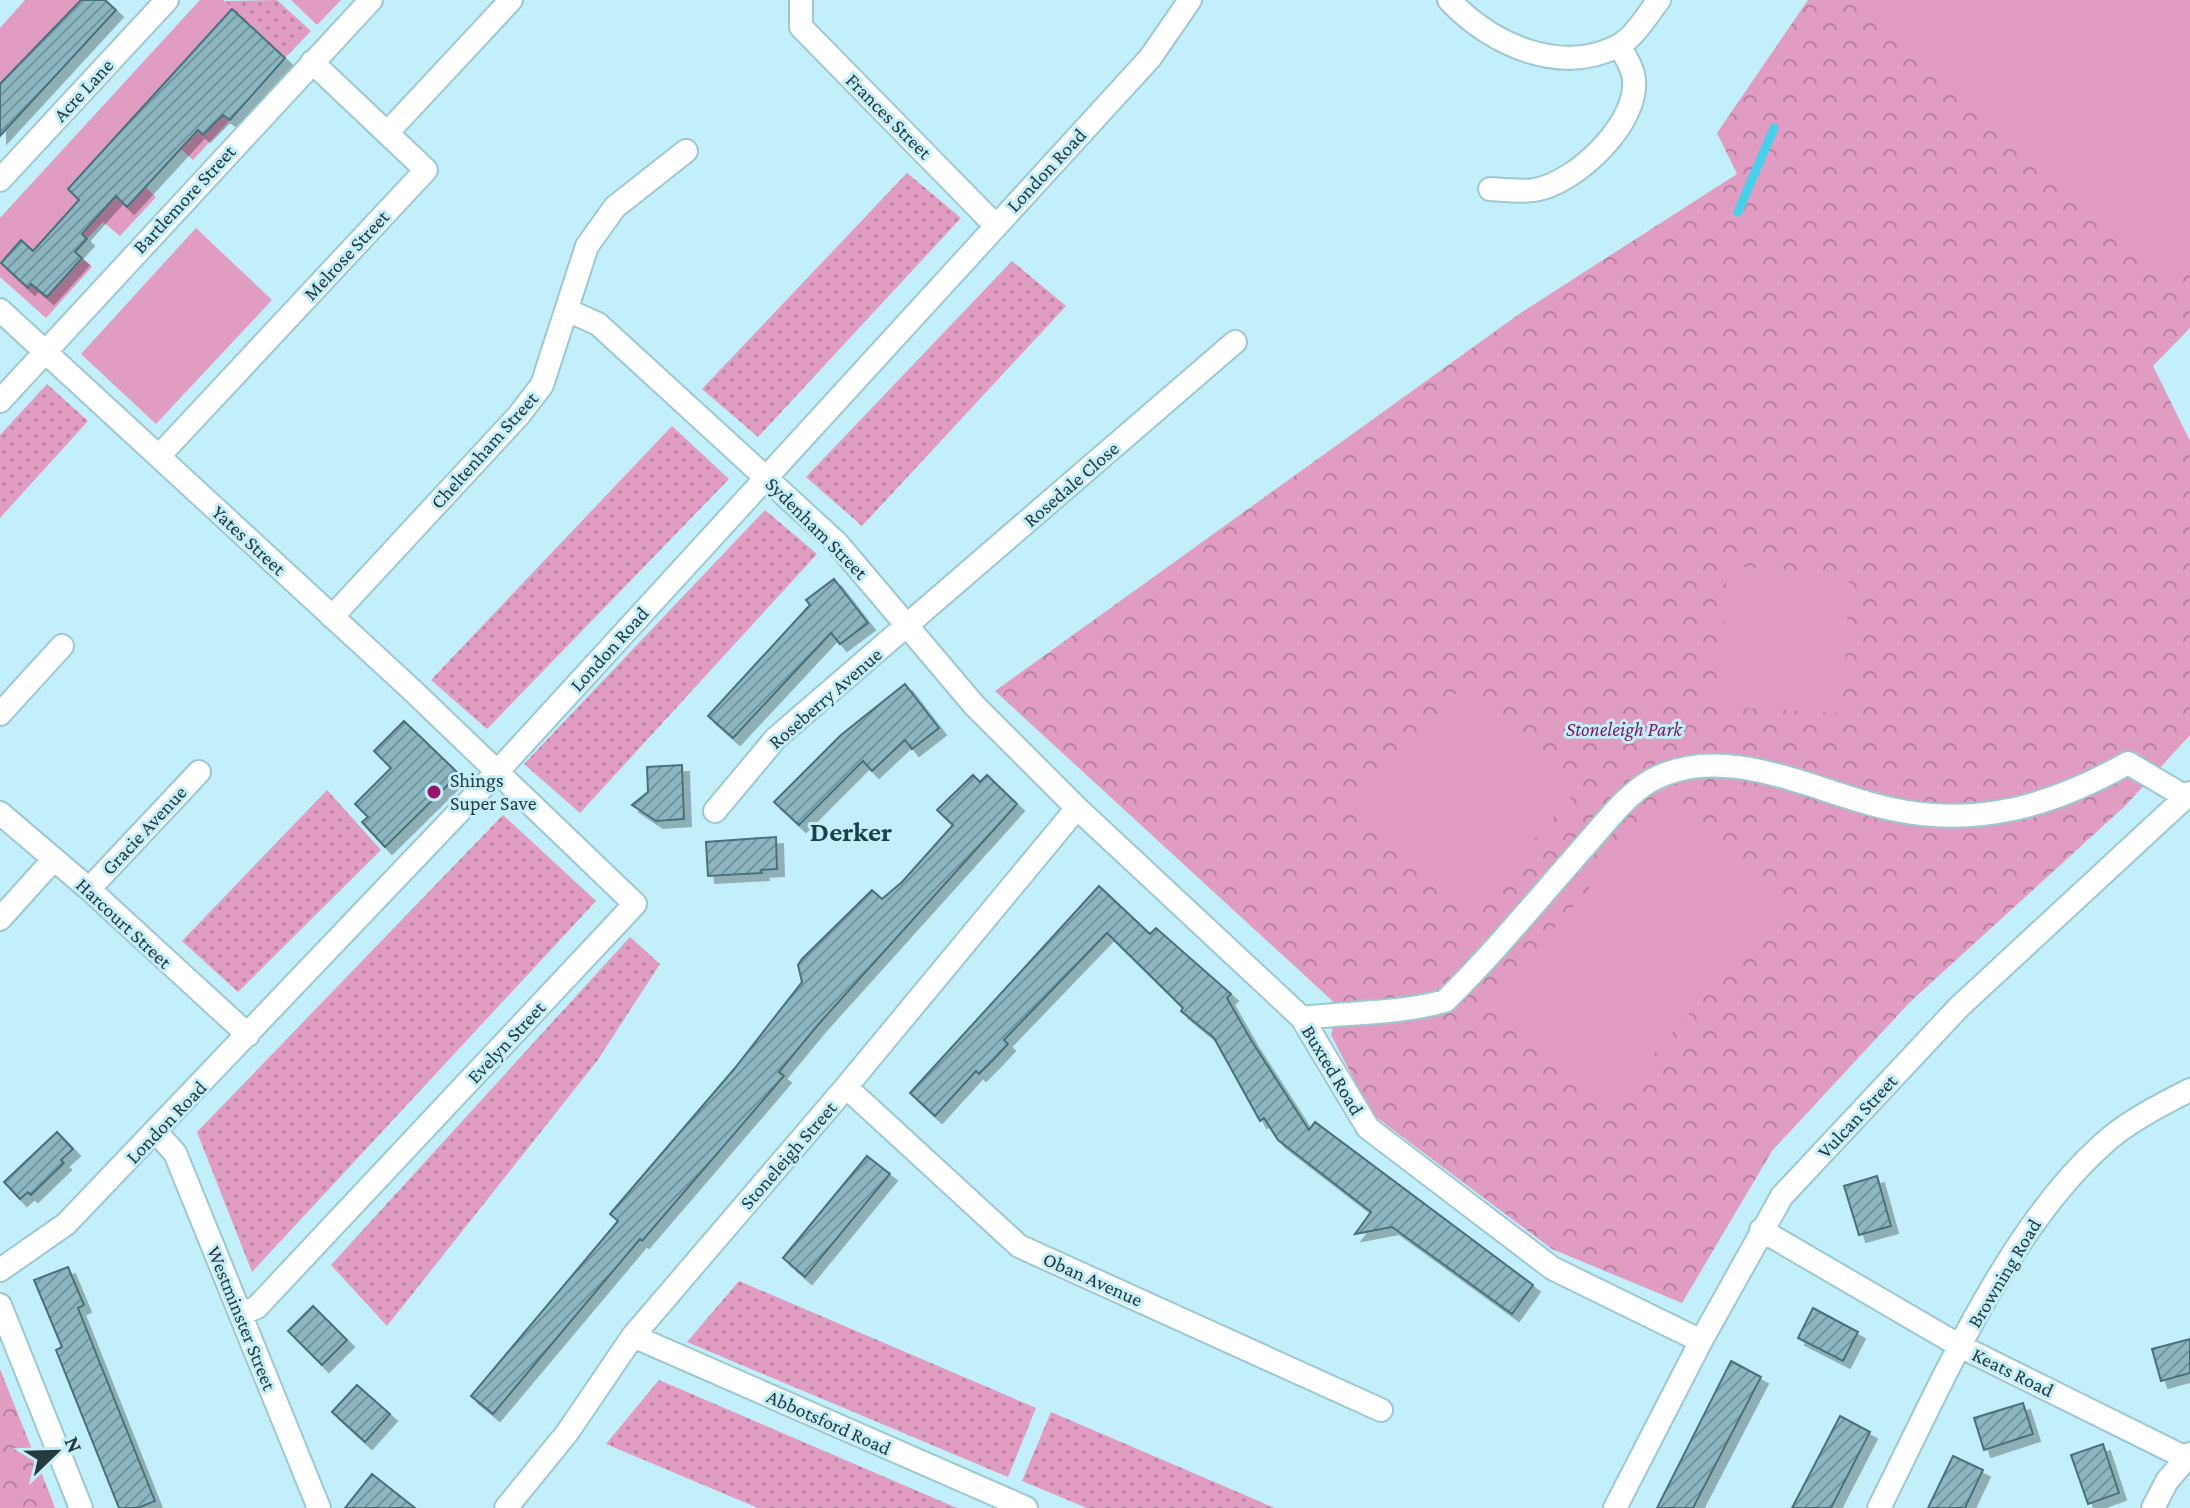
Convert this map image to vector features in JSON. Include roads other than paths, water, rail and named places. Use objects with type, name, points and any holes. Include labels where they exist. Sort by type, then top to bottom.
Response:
[{"type":"street","name":"Acre Lane","points":[[0,180],[167,0]]},
{"type":"street","name":"Bartlemore Street","points":[[0,401],[371,0]]},
{"type":"street","points":[[388,132],[511,0]]},
{"type":"street","name":"Frances Street","points":[[801,0],[801,27],[995,225]]},
{"type":"street","name":"London Road","points":[[0,1270],[66,1224],[157,1133],[497,772],[1150,58],[1190,0]]},
{"type":"street","points":[[1449,0],[1482,29],[1532,54],[1574,59],[1620,46],[1659,0]]},
{"type":"street","points":[[1490,189],[1536,190],[1580,168],[1602,148],[1626,116],[1633,95],[1634,75],[1620,46]]},
{"type":"street","name":"Melrose Street","points":[[159,456],[426,170],[312,62]]},
{"type":"street","name":"Cheltenham Street","points":[[332,617],[519,415],[542,385],[587,246],[615,207],[686,151]]},
{"type":"street","name":"Yates Street","points":[[0,310],[497,772]]},
{"type":"street","name":"Sydenham Street","points":[[567,310],[598,324],[837,543],[974,705],[1077,808]]},
{"type":"street","name":"Rosedale Close","points":[[908,626],[1235,342]]},
{"type":"street","name":"Roseberry Avenue","points":[[715,811],[776,738],[908,626]]},
{"type":"street","points":[[0,714],[62,646]]},
{"type":"street","points":[[1302,1018],[1354,1011],[1408,1011],[1445,1001],[1616,811],[1651,781],[1699,763],[1759,771],[1893,809],[1949,815],[2015,812],[2088,786],[2128,763],[2187,794]]},
{"type":"street","name":"Gracie Avenue","points":[[89,889],[199,772]]},
{"type":"street","name":"Evelyn Street","points":[[242,1314],[257,1307],[635,904],[497,772]]},
{"type":"street","name":"Vulcan Street","points":[[1615,1508],[1701,1341],[1782,1196],[1959,1007],[2187,794]]},
{"type":"street","name":"Buxted Road","points":[[1077,808],[1302,1018],[1368,1128],[1552,1268],[1701,1341]]},
{"type":"street","name":"Stoneleigh Street","points":[[506,1508],[567,1433],[633,1336],[846,1087],[1077,808]]},
{"type":"street","name":"Harcourt Street","points":[[0,813],[89,889],[248,1035]]},
{"type":"street","points":[[0,919],[54,859]]},
{"type":"street","name":"Oban Avenue","points":[[846,1087],[1019,1246],[1381,1410]]},
{"type":"street","name":"Browning Road","points":[[1879,1508],[1960,1346],[2043,1207],[2103,1143],[2190,1090]]},
{"type":"street","name":"Westminster Street","points":[[157,1133],[175,1153],[319,1508]]},
{"type":"street","name":"Keats Road","points":[[1761,1230],[1960,1346],[2188,1456]]},
{"type":"street","points":[[0,1305],[81,1508]]},
{"type":"street","name":"Abbotsford Road","points":[[633,1336],[1026,1508]]},
{"type":"street","points":[[2153,1508],[2167,1481],[2188,1456]]},
{"type":"waterway","points":[[1738,212],[1774,128]]},
{"type":"place","name":"Shings Super Save","points":[[434,792]]},
{"type":"district","name":"Derker","points":[[851,831]]},
{"type":"park label","name":"Stoneleigh Park","points":[[1624,729]]}]
